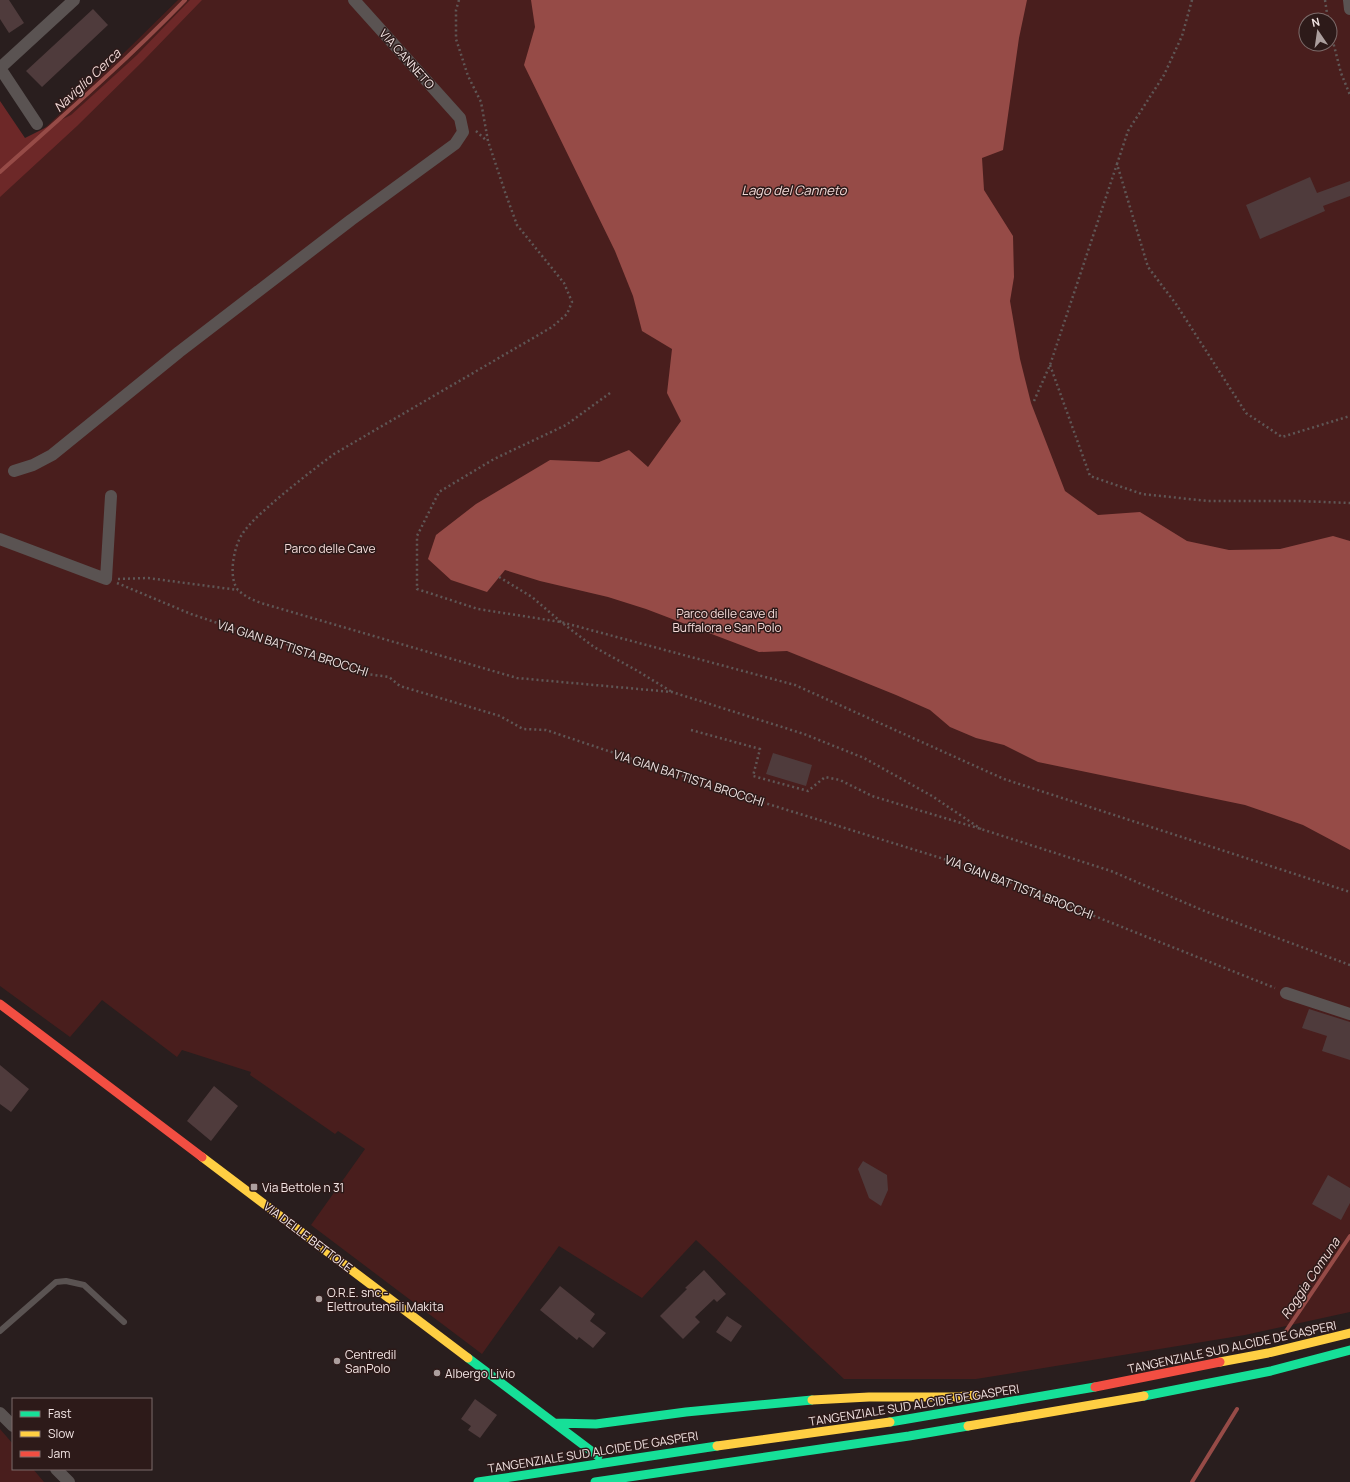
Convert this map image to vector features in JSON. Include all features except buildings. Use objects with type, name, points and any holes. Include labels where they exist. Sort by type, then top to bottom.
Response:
[{"type":"main road","name":"VIA DELLE BETTOLE","points":[[0,1004],[598,1456]]},
{"type":"main road","name":"TANGENZIALE SUD ALCIDE DE GASPERI","points":[[478,1482],[660,1454],[904,1420],[1106,1386],[1268,1353],[1350,1333]]},
{"type":"main road","points":[[595,1482],[909,1436],[1122,1400],[1271,1371],[1350,1350]]},
{"type":"main road","points":[[1076,1380],[1106,1386]]},
{"type":"main road","points":[[554,1423],[596,1424],[686,1412],[795,1401],[869,1397],[955,1397],[989,1393]]},
{"type":"street","points":[[37,124],[0,68],[74,0]]},
{"type":"street","name":"VIA CANNETO","points":[[14,471],[33,465],[52,455],[179,352],[351,220],[455,144],[463,132],[460,118],[354,0]]},
{"type":"street","points":[[1349,0],[1350,9]]},
{"type":"street","points":[[0,538],[106,579],[111,496]]},
{"type":"street","points":[[1286,993],[1350,1014]]},
{"type":"street","points":[[0,1413],[12,1425]]},
{"type":"street","points":[[57,1470],[68,1482]]},
{"type":"lane","points":[[0,1330],[56,1282],[66,1281],[84,1285],[124,1322]]},
{"type":"path","points":[[238,590],[234,577],[233,564],[243,533],[260,515],[308,473],[334,454],[552,327],[567,314],[572,302],[564,283],[517,225],[488,141],[482,102],[468,76],[456,39],[456,10],[459,0]]},
{"type":"path","points":[[1034,401],[1050,365],[1128,131],[1164,75],[1182,36],[1192,0]]},
{"type":"path","points":[[1325,0],[1327,12]]},
{"type":"path","points":[[1336,52],[1341,73],[1350,95]]},
{"type":"path","points":[[1117,164],[1148,267],[1176,304],[1246,413],[1282,437],[1350,416]]},
{"type":"path","points":[[1050,365],[1090,476],[1142,494],[1208,501],[1299,501],[1350,503]]},
{"type":"path","points":[[610,393],[566,425],[494,459],[439,492],[417,536],[417,589],[478,609],[561,622],[795,685],[1004,779],[1350,892]]},
{"type":"path","points":[[499,577],[532,597],[561,622],[594,647],[672,692]]},
{"type":"path","points":[[106,579],[148,578],[238,590],[249,598],[261,603],[517,678],[672,692],[804,734],[864,758],[932,796],[981,829]]},
{"type":"path","name":"VIA GIAN BATTISTA BROCCHI","points":[[106,579],[220,624],[313,653],[340,666],[367,674],[389,677],[400,686],[500,716],[522,730],[546,730],[733,793],[979,870],[1286,993]]},
{"type":"path","points":[[691,730],[760,749],[752,776],[808,791],[824,777],[840,780],[872,796],[1111,871],[1202,910],[1350,965]]},
{"type":"green space","name":"Parco delle cave di Buffalora e San Polo","points":[[178,0],[1350,0],[1350,1312],[1245,1335],[976,1379],[844,1379],[696,1240],[642,1298],[559,1246],[482,1354],[311,1225],[365,1149],[338,1131],[335,1134],[250,1075],[251,1072],[182,1050],[177,1057],[102,1000],[70,1037],[0,986],[0,168],[113,64]]},
{"type":"green space","points":[[0,1429],[12,1443],[12,1470],[34,1470],[44,1482],[0,1482]]},
{"type":"shaded area","points":[[190,0],[202,0],[77,126],[0,197],[0,101],[25,138],[71,115],[137,55]]},
{"type":"water","name":"Lago del Canneto","points":[[531,0],[1027,0],[1019,38],[1003,150],[982,158],[984,190],[1013,236],[1014,277],[1010,301],[1020,359],[1031,403],[1065,491],[1098,515],[1140,512],[1187,541],[1229,550],[1280,549],[1333,536],[1350,541],[1350,850],[1303,825],[1245,805],[1038,762],[1004,745],[976,738],[950,727],[930,710],[787,651],[759,652],[646,609],[608,597],[540,581],[505,570],[487,592],[451,580],[428,559],[436,535],[476,504],[550,460],[599,462],[629,450],[648,467],[681,421],[667,393],[672,349],[642,331],[633,296],[615,251],[524,65],[535,27]]},
{"type":"waterway","name":"Naviglio Cerca","points":[[0,172],[71,109],[163,23],[185,0]]},
{"type":"waterway","name":"Roggia Comuna","points":[[1286,1331],[1350,1236]]},
{"type":"waterway","name":"Roggia Comuna","points":[[1192,1482],[1237,1409]]},
{"type":"traffic: fast","points":[[1144,1396],[1271,1371],[1350,1350]]},
{"type":"traffic: fast","points":[[468,1358],[598,1456]]},
{"type":"traffic: fast","points":[[890,1422],[1095,1387]]},
{"type":"traffic: fast","points":[[554,1423],[596,1424],[686,1412],[812,1400]]},
{"type":"traffic: fast","points":[[595,1482],[968,1426]]},
{"type":"traffic: fast","points":[[478,1482],[717,1446]]},
{"type":"traffic: slow","points":[[202,1157],[468,1358]]},
{"type":"traffic: slow","points":[[1220,1362],[1268,1353],[1350,1333]]},
{"type":"traffic: slow","points":[[812,1400],[869,1397],[955,1397],[977,1395]]},
{"type":"traffic: slow","points":[[968,1426],[1144,1396]]},
{"type":"traffic: slow","points":[[717,1446],[890,1422]]},
{"type":"traffic: jam","points":[[0,1004],[202,1157]]},
{"type":"traffic: jam","points":[[1095,1387],[1220,1362]]},
{"type":"place","name":"Via Bettole n 31","points":[[254,1187]]},
{"type":"place","name":"O.R.E. snc - Elettroutensili Makita","points":[[319,1299]]},
{"type":"place","name":"Centredil SanPolo","points":[[337,1361]]},
{"type":"place","name":"Albergo Livio","points":[[437,1373]]},
{"type":"park label","name":"Parco delle Cave","points":[[330,548]]}]
